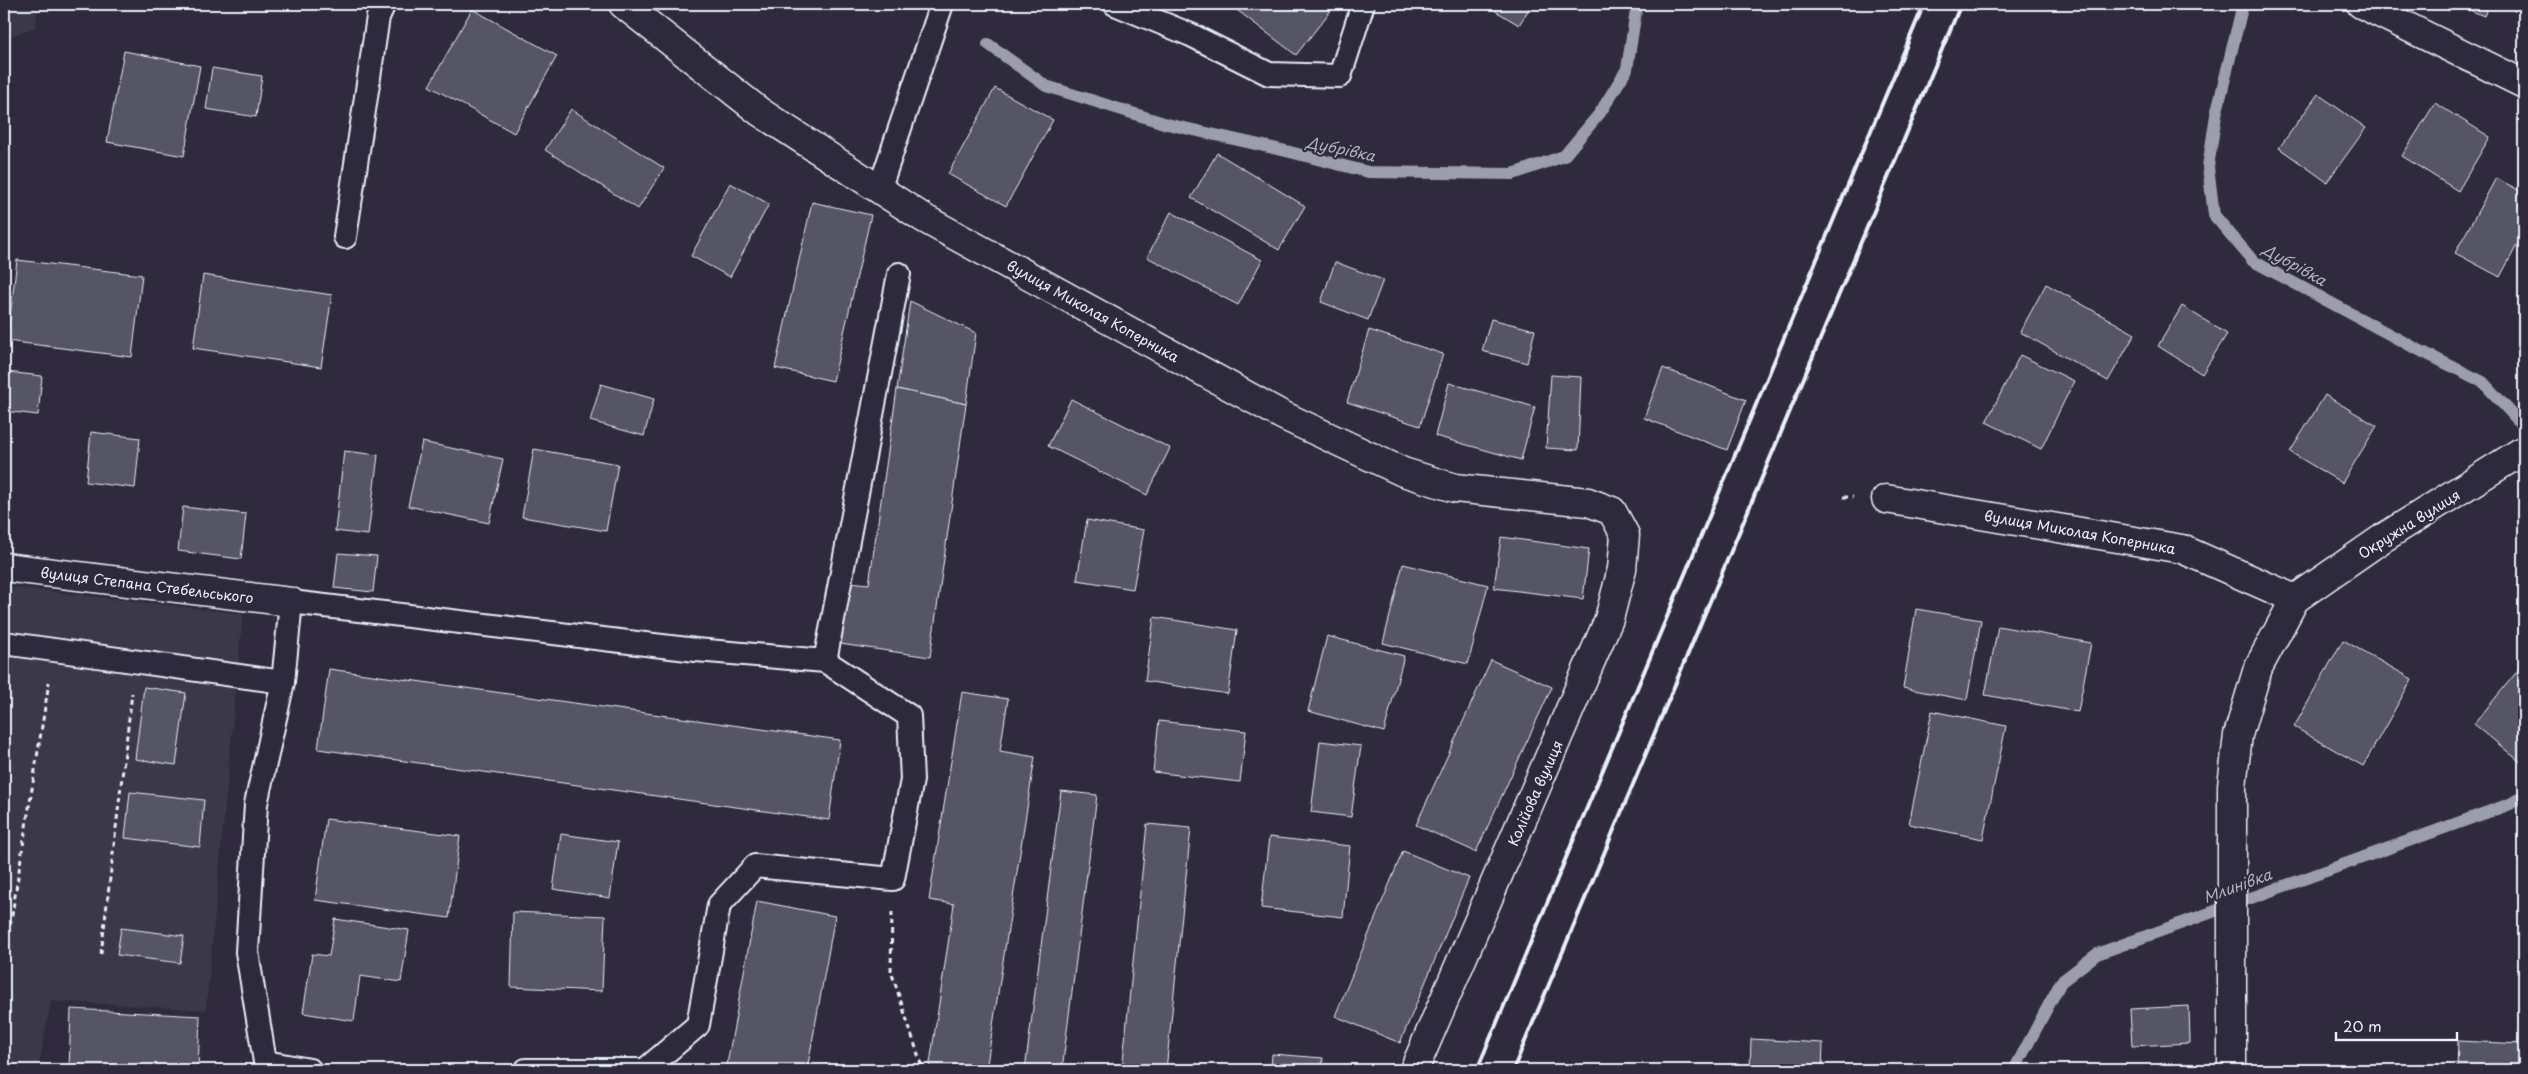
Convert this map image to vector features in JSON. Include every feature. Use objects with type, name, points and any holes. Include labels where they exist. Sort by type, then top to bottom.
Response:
[{"type":"street","name":"вулиця Миколая Коперника","points":[[623,4],[760,112],[925,219],[1282,415],[1403,472],[1455,488],[1588,502],[1612,512]]},
{"type":"street","points":[[2361,4],[2524,84]]},
{"type":"street","name":"Окружна вулиця","points":[[2295,599],[2383,538],[2515,456]]},
{"type":"street","name":"вулиця Миколая Коперника","points":[[1886,499],[2182,549],[2295,599]]},
{"type":"street","name":"Колійова вулиця","points":[[1414,1070],[1609,619],[1622,569],[1625,535],[1612,512]]},
{"type":"street","name":"вулиця Степана Стебельського","points":[[4,568],[291,602]]},
{"type":"street","points":[[2232,1070],[2232,786],[2238,735],[2258,668],[2295,599]]},
{"type":"lane","points":[[345,237],[378,17],[384,4]]},
{"type":"lane","points":[[879,190],[942,4]]},
{"type":"lane","points":[[1115,4],[1191,35],[1269,74],[1340,76],[1363,4]]},
{"type":"lane","points":[[825,661],[899,274]]},
{"type":"lane","points":[[310,1070],[259,1066],[247,952],[256,804],[282,682],[291,602],[696,650],[825,661],[909,716],[912,780],[893,879],[755,866],[719,905],[698,1025],[645,1070],[526,1070]]},
{"type":"lane","points":[[4,643],[282,682]]},
{"type":"path","points":[[4,942],[11,921],[55,651]]},
{"type":"path","points":[[101,954],[136,662]]},
{"type":"path","points":[[893,879],[890,971],[923,1070]]},
{"type":"shaded area","points":[[4,4],[39,4],[35,27],[4,39]]},
{"type":"shaded area","points":[[4,586],[243,614],[206,1010],[51,1001],[38,1070],[4,1070]]},
{"type":"building","points":[[1229,4],[1336,4],[1296,55]]},
{"type":"building","points":[[1484,4],[1532,4],[1519,25]]},
{"type":"building","points":[[2455,4],[2489,4],[2484,16]]},
{"type":"building","points":[[472,9],[557,56],[514,133],[429,86]]},
{"type":"building","points":[[124,51],[200,66],[184,156],[107,142]]},
{"type":"building","points":[[212,68],[262,76],[256,117],[206,109]]},
{"type":"building","points":[[995,88],[1053,120],[1006,206],[948,174]]},
{"type":"building","points":[[2318,94],[2366,128],[2327,182],[2279,148]]},
{"type":"building","points":[[2435,103],[2490,137],[2458,191],[2402,156]]},
{"type":"building","points":[[571,109],[664,168],[638,209],[545,150]]},
{"type":"building","points":[[1217,153],[1305,206],[1279,250],[1191,198]]},
{"type":"building","points":[[2496,178],[2524,193],[2524,232],[2500,277],[2455,253]]},
{"type":"building","points":[[730,183],[769,204],[730,277],[691,256]]},
{"type":"building","points":[[812,202],[871,215],[833,381],[775,368]]},
{"type":"building","points":[[1171,212],[1262,260],[1238,305],[1147,257]]},
{"type":"building","points":[[17,260],[142,275],[132,357],[7,341]]},
{"type":"building","points":[[1335,262],[1383,280],[1368,320],[1321,302]]},
{"type":"building","points":[[203,275],[332,295],[321,367],[193,348]]},
{"type":"building","points":[[2046,284],[2135,334],[2108,381],[2020,332]]},
{"type":"building","points":[[910,301],[976,333],[966,404],[897,389]]},
{"type":"building","points":[[2182,306],[2227,334],[2202,374],[2158,346]]},
{"type":"building","points":[[1491,319],[1535,330],[1527,363],[1482,351]]},
{"type":"building","points":[[1369,330],[1443,354],[1420,426],[1347,402]]},
{"type":"building","points":[[2020,355],[2074,381],[2041,449],[1986,422]]},
{"type":"building","points":[[1663,368],[1746,400],[1727,450],[1644,418]]},
{"type":"building","points":[[7,372],[42,376],[38,415],[4,411]]},
{"type":"building","points":[[1551,375],[1581,377],[1578,450],[1546,448]]},
{"type":"building","points":[[1449,383],[1535,407],[1521,460],[1435,436]]},
{"type":"building","points":[[601,384],[654,399],[644,436],[590,421]]},
{"type":"building","points":[[897,389],[966,404],[930,657],[840,644],[849,582],[869,584]]},
{"type":"building","points":[[2325,395],[2377,426],[2342,483],[2290,452]]},
{"type":"building","points":[[1071,399],[1170,448],[1147,495],[1048,446]]},
{"type":"building","points":[[91,432],[140,438],[135,488],[86,482]]},
{"type":"building","points":[[422,442],[503,459],[489,523],[408,506]]},
{"type":"building","points":[[534,449],[618,464],[606,531],[522,517]]},
{"type":"building","points":[[344,451],[378,455],[368,535],[335,531]]},
{"type":"building","points":[[183,507],[246,514],[241,559],[178,551]]},
{"type":"building","points":[[1087,520],[1144,530],[1133,589],[1077,580]]},
{"type":"building","points":[[1501,537],[1589,549],[1583,599],[1494,588]]},
{"type":"building","points":[[338,553],[377,556],[373,592],[334,588]]},
{"type":"building","points":[[1403,564],[1488,585],[1468,664],[1383,643]]},
{"type":"building","points":[[1916,609],[1981,620],[1967,700],[1903,688]]},
{"type":"building","points":[[1154,617],[1237,630],[1228,694],[1145,681]]},
{"type":"building","points":[[1998,626],[2091,643],[2078,712],[1985,695]]},
{"type":"building","points":[[1327,636],[1404,656],[1384,732],[1308,711]]},
{"type":"building","points":[[2343,640],[2412,679],[2363,766],[2294,727]]},
{"type":"building","points":[[1491,660],[1552,687],[1476,852],[1416,825]]},
{"type":"building","points":[[2524,663],[2524,765],[2474,724]]},
{"type":"building","points":[[329,669],[840,740],[829,820],[318,749]]},
{"type":"building","points":[[144,687],[186,693],[176,765],[135,759]]},
{"type":"building","points":[[962,692],[1008,699],[1000,751],[1035,757],[986,1070],[929,1070],[954,904],[929,900]]},
{"type":"building","points":[[1932,711],[2006,726],[1983,839],[1909,824]]},
{"type":"building","points":[[1159,721],[1246,731],[1240,782],[1153,772]]},
{"type":"building","points":[[1320,741],[1361,746],[1351,817],[1311,812]]},
{"type":"building","points":[[1061,791],[1097,795],[1062,1070],[1025,1070]]},
{"type":"building","points":[[130,792],[204,800],[200,847],[125,838]]},
{"type":"building","points":[[326,819],[460,836],[449,918],[315,900]]},
{"type":"building","points":[[1147,824],[1191,828],[1166,1070],[1122,1070]]},
{"type":"building","points":[[561,834],[618,842],[610,898],[553,889]]},
{"type":"building","points":[[1269,837],[1350,846],[1343,917],[1261,908]]},
{"type":"building","points":[[1403,851],[1469,878],[1400,1043],[1335,1016]]},
{"type":"building","points":[[757,901],[835,916],[807,1070],[726,1070]]},
{"type":"building","points":[[513,912],[605,916],[602,991],[511,987]]},
{"type":"building","points":[[335,919],[409,930],[401,982],[360,976],[354,1021],[303,1013],[312,954],[329,956]]},
{"type":"building","points":[[121,928],[184,936],[180,963],[117,955]]},
{"type":"building","points":[[2189,1006],[2190,1043],[2132,1046],[2130,1009]]},
{"type":"building","points":[[71,1009],[200,1016],[198,1070],[69,1070]]},
{"type":"building","points":[[1751,1039],[1823,1043],[1822,1070],[1750,1070]]},
{"type":"building","points":[[2458,1041],[2524,1044],[2524,1070],[2457,1070]]},
{"type":"building","points":[[1272,1054],[1323,1058],[1322,1070],[1271,1070]]},
{"type":"waterway","name":"Дубрівка","points":[[988,44],[1046,86],[1167,124],[1368,172],[1513,174],[1564,156],[1600,113],[1627,69],[1637,4]]},
{"type":"waterway","name":"Дубрівка","points":[[2243,4],[2216,115],[2208,167],[2214,215],[2253,261],[2413,347],[2483,382],[2524,427]]},
{"type":"waterway","name":"Млинівка","points":[[2014,1070],[2061,982],[2097,954],[2510,804],[2524,796]]},
{"type":"railway","points":[[1477,1070],[1924,4]]},
{"type":"railway","points":[[1513,1070],[1961,4]]}]
